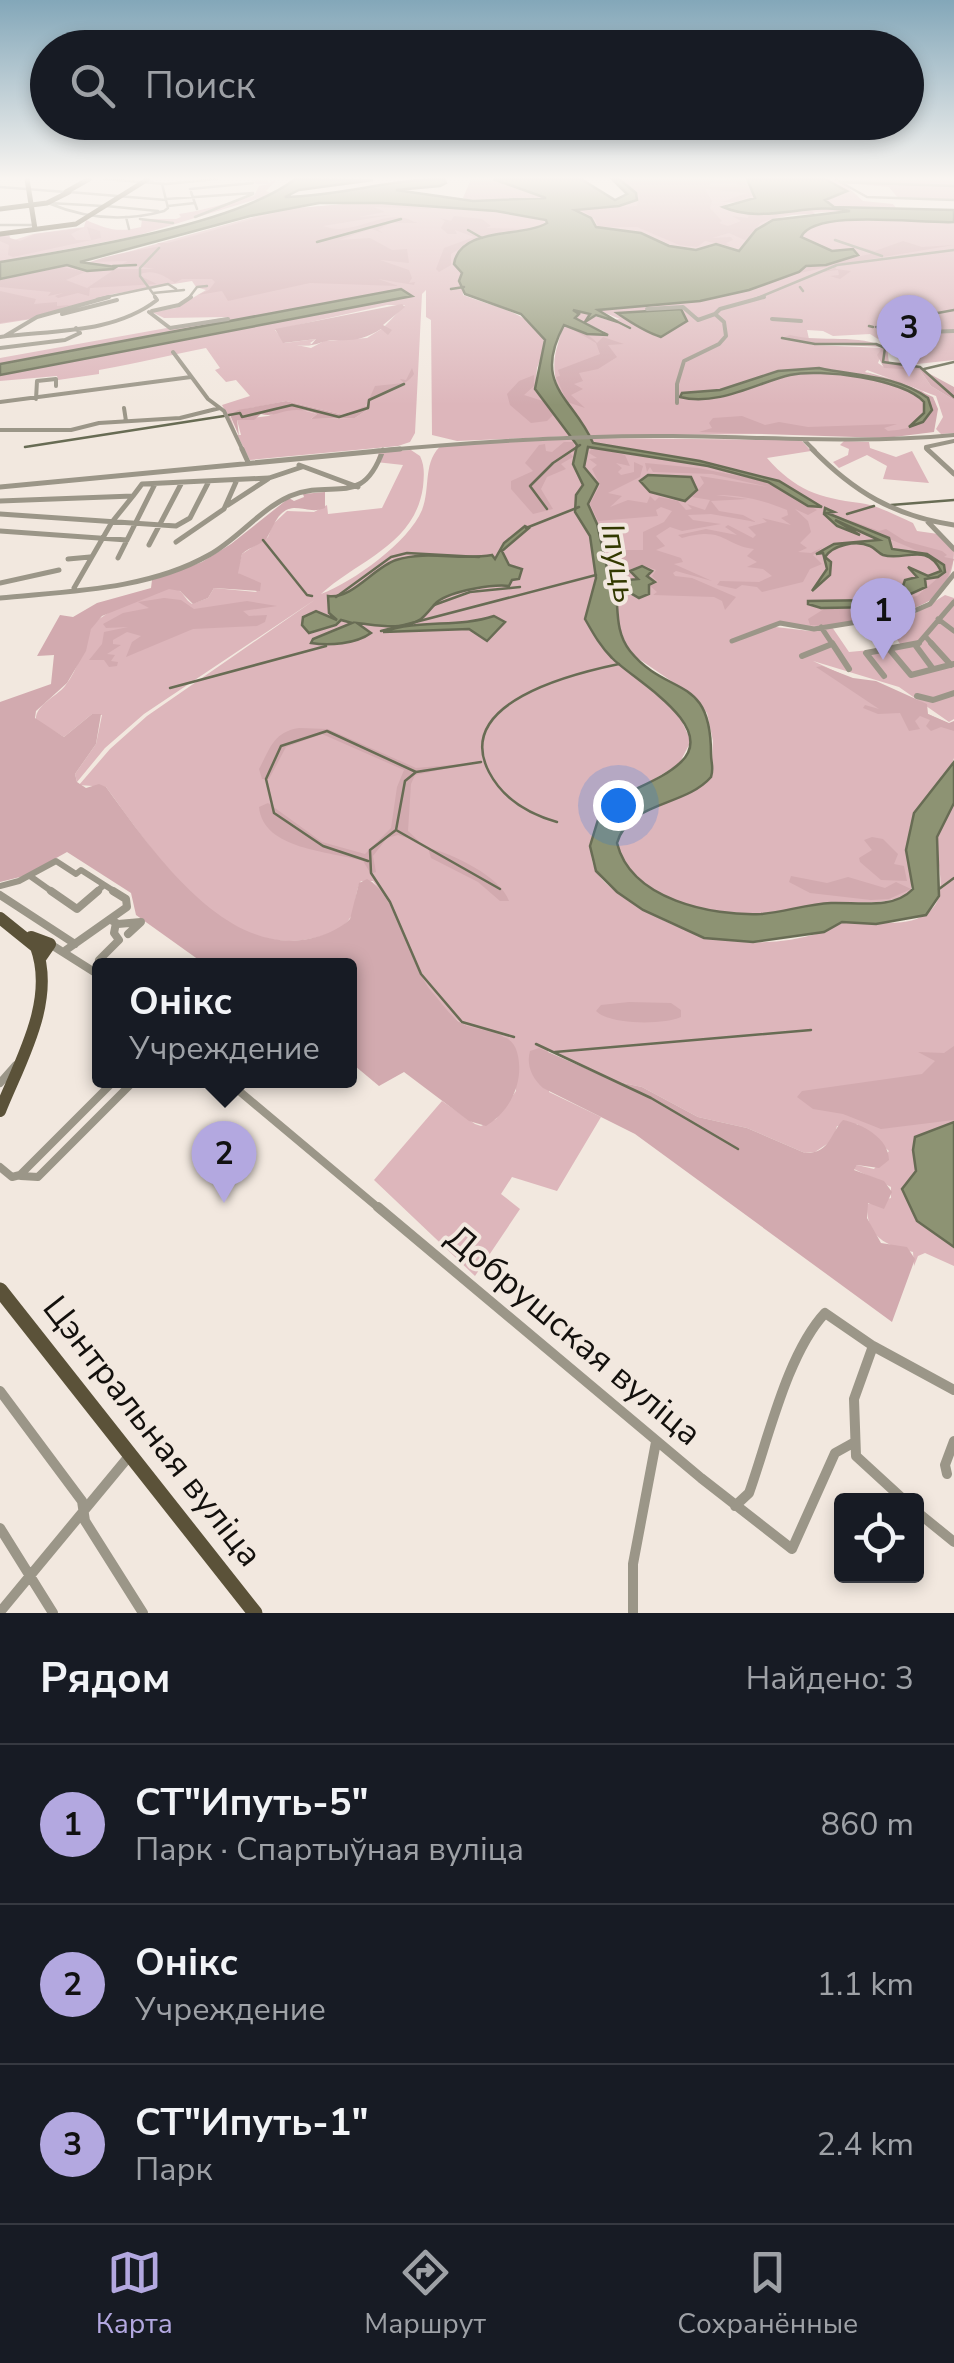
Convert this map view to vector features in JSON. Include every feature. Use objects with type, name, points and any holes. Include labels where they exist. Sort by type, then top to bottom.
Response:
[{"type":"main road","points":[[0,918],[50,944]]},
{"type":"main road","points":[[0,1111],[42,990],[38,952],[22,932]]},
{"type":"main road","points":[[38,952],[50,944]]},
{"type":"main road","name":"Цэнтральная вуліца","points":[[0,1290],[256,1613]]},
{"type":"street","points":[[146,311],[157,302],[140,276],[140,268],[152,254]]},
{"type":"street","points":[[875,254],[883,257]]},
{"type":"street","points":[[647,309],[683,306],[698,320],[728,306],[770,295],[818,272],[911,254]]},
{"type":"street","points":[[845,264],[857,268]]},
{"type":"street","points":[[818,272],[830,276]]},
{"type":"street","points":[[2,336],[176,308],[197,287],[206,286]]},
{"type":"street","points":[[0,329],[151,290],[184,290]]},
{"type":"street","points":[[61,312],[106,306],[117,300]]},
{"type":"street","points":[[146,311],[170,328],[228,319]]},
{"type":"street","points":[[61,312],[62,329]]},
{"type":"street","points":[[677,403],[677,384],[684,360],[719,344],[726,336],[724,322],[715,314]]},
{"type":"street","points":[[772,319],[801,320]]},
{"type":"street","points":[[2,336],[16,326]]},
{"type":"street","points":[[0,348],[65,340],[80,333],[75,327]]},
{"type":"street","points":[[881,338],[900,333],[954,331]]},
{"type":"street","points":[[173,352],[220,408],[248,462]]},
{"type":"street","points":[[1,404],[191,377]]},
{"type":"street","points":[[36,399],[37,381],[56,379],[56,386]]},
{"type":"street","points":[[124,408],[126,421]]},
{"type":"street","points":[[0,430],[71,430],[180,418],[220,408]]},
{"type":"street","points":[[0,489],[521,438],[954,438]]},
{"type":"street","points":[[937,438],[954,450]]},
{"type":"street","points":[[953,472],[926,448],[954,438]]},
{"type":"street","points":[[804,440],[865,498],[898,515],[954,525]]},
{"type":"street","points":[[0,598],[148,579],[201,560],[289,497],[359,487],[376,476],[382,450]]},
{"type":"street","points":[[149,544],[162,526],[181,473],[295,462],[359,487]]},
{"type":"street","points":[[142,484],[269,478],[302,467]]},
{"type":"street","points":[[0,489],[144,476],[74,588]]},
{"type":"street","points":[[176,542],[269,478]]},
{"type":"street","points":[[227,505],[236,481]]},
{"type":"street","points":[[0,514],[176,526],[190,518],[208,483]]},
{"type":"street","points":[[118,558],[155,484]]},
{"type":"street","points":[[0,502],[134,496]]},
{"type":"street","points":[[928,522],[954,549]]},
{"type":"street","points":[[0,531],[126,540]]},
{"type":"street","points":[[68,559],[90,557]]},
{"type":"street","points":[[0,583],[59,570]]},
{"type":"street","points":[[732,641],[780,623],[822,628],[907,614],[930,604],[954,574]]},
{"type":"street","points":[[884,676],[866,653],[916,646],[953,602],[946,587]]},
{"type":"street","points":[[938,619],[954,631]]},
{"type":"street","points":[[822,628],[849,669]]},
{"type":"street","points":[[890,650],[910,674],[952,664],[924,636]]},
{"type":"street","points":[[802,656],[832,644]]},
{"type":"street","points":[[916,646],[933,670]]},
{"type":"street","points":[[917,696],[932,700],[954,694]]},
{"type":"street","points":[[0,886],[30,876],[56,860],[76,874],[81,870],[126,898],[128,906],[81,944],[75,944],[0,895]]},
{"type":"street","points":[[30,876],[76,909],[104,885]]},
{"type":"street","points":[[113,921],[141,922],[128,934]]},
{"type":"street","points":[[101,958],[119,940],[113,921]]},
{"type":"street","points":[[50,944],[66,950],[92,970]]},
{"type":"street","points":[[66,950],[75,944]]},
{"type":"street","points":[[0,1082],[20,1060]]},
{"type":"street","points":[[20,1176],[107,1088]]},
{"type":"street","points":[[0,1167],[12,1177],[38,1178],[127,1088]]},
{"type":"street","name":"Добрушская вуліца","points":[[236,1088],[735,1506],[792,1548],[834,1454],[853,1443]]},
{"type":"street","points":[[735,1506],[749,1493],[814,1321],[825,1313],[874,1346],[954,1390]]},
{"type":"street","points":[[874,1346],[854,1399],[853,1443],[856,1456],[866,1468],[896,1493]]},
{"type":"street","points":[[0,1391],[84,1508],[85,1522],[143,1613]]},
{"type":"street","points":[[632,1613],[633,1564],[656,1440]]},
{"type":"street","points":[[946,1474],[954,1441]]},
{"type":"street","points":[[0,1612],[131,1455]]},
{"type":"street","points":[[924,1518],[954,1542]]},
{"type":"street","points":[[0,1528],[54,1613]]},
{"type":"shaded area","points":[[0,254],[40,254],[0,262]]},
{"type":"shaded area","points":[[43,254],[109,254],[80,262],[116,267],[87,271],[67,265],[0,279],[0,262]]},
{"type":"shaded area","points":[[119,254],[458,254],[455,257],[462,273],[463,295],[512,312],[540,334],[546,345],[537,368],[535,391],[572,436],[457,441],[432,435],[431,320],[426,317],[426,290],[422,294],[415,433],[410,442],[398,446],[250,460],[237,435],[241,435],[237,420],[268,416],[291,407],[317,414],[311,419],[355,418],[370,408],[370,401],[379,393],[375,393],[364,408],[344,415],[286,401],[246,409],[230,416],[236,433],[222,405],[250,396],[236,380],[226,382],[215,370],[220,368],[206,348],[99,370],[99,374],[58,380],[57,376],[0,381],[0,358],[228,317],[164,318],[152,312],[176,308],[206,290],[192,281],[113,294],[38,318],[0,324],[0,279],[67,265],[87,271],[116,267],[88,263]],"holes":[[[387,305],[405,305],[367,338],[324,341],[311,348],[297,345],[313,345],[310,343],[316,339],[285,343],[275,330]]]},
{"type":"shaded area","points":[[119,254],[408,254],[409,263],[380,260],[409,270],[409,283],[415,282],[414,285],[378,279],[399,286],[310,283],[228,301],[222,291],[198,295],[209,290],[215,282],[212,279],[182,279],[175,283],[153,272],[138,275],[157,284],[90,288],[89,296],[78,293],[58,298],[55,296],[63,293],[48,296],[51,292],[0,287],[0,280],[63,267],[85,272],[66,280],[87,288],[115,269],[155,269],[122,264],[128,261],[90,262]]},
{"type":"shaded area","points":[[442,254],[451,254],[451,265],[439,272],[436,269]]},
{"type":"shaded area","points":[[458,254],[858,255],[826,265],[806,266],[749,290],[700,301],[598,310],[618,322],[596,315],[585,322],[590,314],[573,310],[579,314],[575,318],[608,335],[587,334],[564,325],[552,363],[559,390],[593,443],[700,461],[779,481],[822,507],[808,506],[768,482],[708,466],[588,447],[584,467],[598,484],[588,504],[597,524],[609,577],[618,581],[638,579],[630,571],[642,566],[652,571],[647,576],[655,582],[649,585],[649,594],[639,598],[615,584],[619,627],[625,643],[644,666],[695,698],[704,710],[709,728],[711,777],[687,794],[633,819],[617,843],[625,862],[656,891],[676,901],[720,912],[761,914],[822,904],[896,900],[913,889],[906,850],[914,813],[954,762],[954,803],[937,837],[939,896],[926,915],[876,924],[842,922],[824,932],[753,942],[704,938],[643,910],[596,871],[590,846],[601,810],[681,762],[690,748],[689,734],[668,704],[608,653],[585,619],[596,578],[590,536],[575,512],[576,495],[583,485],[573,464],[577,445],[535,389],[545,340],[521,314],[465,294],[459,281],[462,273],[454,264]]},
{"type":"shaded area","points":[[854,254],[954,254],[954,360],[917,364],[880,340],[906,332],[906,325],[878,339],[870,334],[833,336],[807,330],[809,339],[786,337],[813,345],[884,348],[878,363],[920,370],[931,386],[954,400],[954,433],[941,434],[936,429],[943,417],[936,396],[867,370],[922,391],[935,402],[936,418],[903,432],[590,436],[560,393],[554,369],[563,328],[568,324],[587,334],[605,336],[604,331],[579,321],[573,310],[608,320],[620,319],[598,310],[700,301],[758,287],[807,265],[849,260]]},
{"type":"shaded area","points":[[869,254],[899,254],[835,265],[836,269],[851,271],[840,279],[830,276],[839,275],[838,270],[821,272],[833,269],[832,266],[795,274],[809,267]]},
{"type":"shaded area","points":[[401,289],[412,296],[0,375],[0,364]]},
{"type":"shaded area","points":[[0,291],[36,299],[34,304],[70,305],[35,318],[0,323]]},
{"type":"shaded area","points":[[402,304],[405,307],[383,325],[392,330],[388,335],[381,329],[359,339],[311,345],[316,339],[283,343],[275,329]]},
{"type":"shaded area","points":[[681,309],[687,321],[661,337],[617,313]]},
{"type":"shaded area","points":[[565,325],[597,343],[603,337],[624,344],[608,345],[617,357],[598,369],[579,373],[583,381],[574,384],[583,389],[571,395],[585,408],[567,402],[556,377],[560,376],[558,370],[600,354],[596,343]]},
{"type":"shaded area","points":[[785,337],[876,343],[887,348],[889,363],[908,362],[954,387],[954,400],[931,386],[920,370],[884,368],[877,355],[883,347],[806,343]]},
{"type":"shaded area","points":[[819,368],[903,385],[928,398],[932,410],[923,422],[909,427],[924,413],[924,402],[914,394],[861,377],[821,373],[790,375],[708,399],[680,397],[682,393],[720,390],[778,371]]},
{"type":"shaded area","points":[[866,372],[933,397],[938,409],[934,432],[886,438],[699,432],[712,428],[709,423],[713,418],[742,416],[765,425],[897,424],[884,428],[888,431],[914,426],[933,408],[929,399]]},
{"type":"shaded area","points":[[534,375],[534,386],[524,395],[546,402],[553,415],[547,421],[531,423],[510,405],[507,394],[519,381]]},
{"type":"shaded area","points":[[404,383],[370,401],[370,408],[355,418],[311,419],[317,414],[298,410],[261,414],[254,420],[237,420],[239,436],[230,415],[286,401],[344,415],[366,406],[375,386]]},
{"type":"shaded area","points":[[574,438],[578,447],[573,464],[583,484],[576,495],[576,515],[590,536],[596,578],[585,619],[611,657],[678,713],[691,741],[679,764],[600,812],[591,857],[605,883],[658,918],[725,940],[772,942],[820,933],[850,921],[909,921],[920,918],[936,904],[940,876],[937,838],[954,803],[954,1266],[925,1253],[918,1256],[914,1266],[913,1252],[886,1242],[874,1232],[867,1204],[891,1198],[891,1187],[854,1169],[857,1165],[874,1169],[889,1151],[857,1124],[837,1126],[833,1140],[815,1152],[805,1153],[747,1128],[698,1117],[642,1087],[614,1081],[548,1050],[549,1092],[601,1117],[557,1191],[512,1177],[501,1194],[520,1209],[475,1276],[374,1180],[442,1101],[481,1126],[496,1119],[516,1091],[505,1037],[465,1025],[431,994],[373,881],[361,881],[352,914],[337,930],[303,940],[272,939],[242,930],[189,891],[106,787],[79,785],[110,749],[147,716],[316,599],[144,714],[105,748],[77,782],[75,774],[96,744],[102,715],[92,714],[64,737],[36,720],[42,706],[70,679],[91,628],[105,615],[168,589],[179,590],[192,604],[208,598],[214,588],[257,592],[237,572],[242,554],[268,537],[273,524],[287,511],[314,512],[327,505],[328,514],[382,508],[403,465],[376,462],[379,452],[411,450],[420,456],[424,479],[418,507],[409,523],[383,550],[321,594],[364,571],[405,535],[422,510],[432,458],[443,444]]},
{"type":"shaded area","points":[[591,438],[801,440],[811,451],[767,458],[798,485],[820,495],[887,511],[913,523],[917,531],[938,534],[954,550],[945,584],[936,595],[909,610],[825,627],[767,626],[810,631],[832,627],[849,652],[902,647],[883,618],[916,613],[945,595],[954,598],[954,719],[949,722],[899,687],[813,661],[954,726],[951,765],[911,823],[910,893],[880,902],[827,903],[766,913],[724,912],[678,902],[657,892],[639,880],[625,863],[617,843],[623,829],[633,819],[700,787],[711,777],[713,741],[707,713],[686,691],[636,657],[626,644],[615,616],[616,588],[588,504],[598,484],[584,467],[588,447],[593,444]]},
{"type":"shaded area","points":[[844,441],[869,442],[870,448],[896,457],[912,451],[929,483],[883,479],[887,466],[867,455],[839,468],[833,462],[848,455],[849,449],[840,445]]},
{"type":"shaded area","points":[[564,442],[573,442],[576,452],[570,452],[573,457],[561,464],[566,469],[547,477],[541,489],[553,509],[533,514],[511,489],[511,481],[533,471],[525,463],[539,445],[545,444],[546,451],[552,452]]},
{"type":"shaded area","points":[[592,447],[625,455],[630,466],[616,463],[622,468],[618,472],[621,475],[634,472],[634,462],[643,466],[640,477],[608,493],[622,496],[610,507],[628,500],[647,503],[650,496],[655,501],[659,497],[678,501],[686,510],[692,509],[687,504],[705,510],[710,500],[692,497],[704,483],[700,476],[768,487],[712,474],[653,472],[650,467],[647,472],[645,463],[764,481],[817,510],[808,515],[795,509],[808,521],[811,532],[800,543],[807,548],[798,552],[811,553],[823,547],[813,555],[822,564],[810,569],[803,582],[762,592],[757,587],[742,585],[736,589],[717,585],[720,581],[759,582],[772,576],[763,569],[747,567],[757,562],[747,556],[754,549],[715,535],[678,535],[706,529],[737,535],[725,527],[728,525],[753,538],[756,535],[748,527],[767,522],[762,518],[791,525],[781,518],[788,515],[787,510],[752,499],[716,495],[748,499],[711,501],[719,511],[743,515],[756,522],[711,514],[688,515],[693,520],[721,524],[682,531],[670,527],[656,536],[665,546],[656,550],[681,558],[683,562],[674,564],[712,581],[676,571],[675,576],[692,578],[736,597],[725,610],[722,601],[714,597],[653,595],[657,592],[650,586],[658,582],[652,576],[656,570],[642,565],[629,570],[630,577],[620,577],[616,572],[621,561],[619,555],[624,550],[643,550],[643,532],[664,522],[672,511],[661,507],[656,510],[658,516],[598,521],[590,504],[600,485],[592,469],[597,465],[589,459],[597,458],[589,453]]},
{"type":"shaded area","points":[[648,475],[691,477],[697,490],[685,501],[650,492],[640,481]]},
{"type":"shaded area","points":[[325,492],[325,508],[284,511],[266,539],[242,554],[238,573],[261,583],[260,591],[214,588],[208,598],[193,604],[180,591],[169,589],[102,616],[91,629],[86,651],[67,683],[36,711],[35,718],[64,737],[92,714],[101,714],[96,744],[75,774],[77,782],[86,788],[99,784],[106,787],[192,892],[247,931],[277,940],[325,934],[350,919],[359,883],[367,879],[377,886],[394,913],[424,980],[444,1007],[465,1025],[508,1039],[517,1052],[519,1073],[514,1094],[503,1112],[486,1126],[469,1121],[404,1072],[379,1086],[357,1068],[357,958],[196,958],[136,915],[131,893],[67,852],[24,876],[0,882],[0,702],[51,684],[54,655],[37,656],[60,615],[73,617],[97,603],[151,588],[152,580],[202,562],[289,498],[294,501],[303,494]]},
{"type":"shaded area","points":[[825,508],[834,512],[827,513],[889,538],[892,549],[927,554],[944,565],[945,572],[925,579],[926,587],[882,607],[821,608],[808,604],[877,600],[878,595],[917,577],[908,567],[928,576],[941,571],[929,557],[891,556],[864,544],[852,544],[833,549],[825,557],[831,562],[830,575],[812,591],[827,569],[823,553],[816,554],[834,544],[879,540],[835,520],[860,535],[837,526],[824,514]]},
{"type":"shaded area","points":[[847,519],[879,531],[886,529],[905,541],[942,551],[947,555],[944,557],[954,559],[941,589],[923,604],[892,615],[837,625],[810,625],[808,619],[824,609],[895,609],[894,601],[917,596],[946,571],[945,565]]},
{"type":"shaded area","points":[[525,526],[529,528],[502,551],[509,565],[522,569],[519,579],[512,580],[509,586],[453,594],[437,602],[421,619],[406,625],[357,623],[371,633],[350,642],[311,643],[352,623],[341,620],[309,633],[302,625],[303,617],[316,611],[337,620],[329,613],[328,596],[346,593],[396,560],[492,555],[495,559],[504,543]]},
{"type":"shaded area","points":[[181,600],[194,609],[247,601],[277,606],[243,611],[249,616],[267,615],[265,622],[257,626],[193,629],[126,657],[132,642],[141,636],[127,632],[113,640],[113,644],[121,645],[107,654],[115,655],[111,661],[118,662],[117,666],[109,667],[104,660],[89,660],[102,644],[104,632],[128,627],[106,628],[103,624],[123,613],[149,608],[138,602]]},
{"type":"shaded area","points":[[494,616],[505,622],[487,641],[469,629],[383,632],[467,622]]},
{"type":"shaded area","points":[[816,667],[853,678],[876,681],[927,704],[928,714],[949,723],[954,721],[954,731],[941,727],[931,731],[926,726],[930,720],[920,716],[915,721],[920,729],[909,731],[900,713],[878,714],[863,708],[865,705],[879,709]]},
{"type":"shaded area","points":[[299,728],[328,729],[416,768],[474,763],[415,775],[408,831],[420,842],[398,835],[387,838],[373,856],[376,872],[371,874],[363,861],[285,840],[263,821],[259,807],[268,803],[322,842],[365,854],[391,828],[397,787],[404,770],[322,734],[286,747],[269,779],[262,779],[259,769],[273,742],[283,733]]},
{"type":"shaded area","points":[[883,839],[898,854],[894,864],[904,866],[907,881],[881,880],[860,862],[859,858],[872,850],[864,840]]},
{"type":"shaded area","points":[[428,848],[486,875],[509,901],[500,901],[478,882],[431,858]]},
{"type":"shaded area","points":[[791,876],[827,883],[848,877],[885,888],[896,882],[911,889],[889,899],[871,900],[810,893],[789,882]]},
{"type":"shaded area","points":[[671,1003],[681,1010],[681,1017],[637,1022],[612,1019],[596,1011],[601,1005]]},
{"type":"shaded area","points":[[954,1046],[954,1120],[881,1129],[843,1114],[813,1109],[797,1097],[802,1091],[922,1074],[935,1061],[918,1052],[944,1053]]},
{"type":"shaded area","points":[[539,1048],[614,1081],[642,1087],[698,1117],[747,1128],[805,1153],[825,1146],[843,1120],[873,1133],[884,1145],[889,1160],[879,1168],[857,1165],[854,1170],[884,1181],[892,1192],[884,1209],[868,1203],[867,1218],[881,1243],[907,1247],[915,1259],[892,1322],[635,1134],[543,1088],[529,1066],[530,1051]]},
{"type":"shaded area","points":[[954,1122],[954,1247],[917,1221],[902,1189],[916,1171],[915,1137]]},
{"type":"waterway","points":[[113,266],[136,265]]},
{"type":"waterway","points":[[451,289],[464,287]]},
{"type":"waterway","points":[[876,327],[894,329],[916,317],[954,310]]},
{"type":"waterway","points":[[618,322],[630,328]]},
{"type":"waterway","points":[[869,326],[873,327]]},
{"type":"waterway","points":[[782,338],[815,344],[876,344],[885,348],[883,362],[920,367],[954,397]]},
{"type":"waterway","points":[[924,369],[954,362]]},
{"type":"waterway","points":[[229,415],[240,413],[242,417],[292,405],[339,417],[368,408],[369,400],[404,384]]},
{"type":"waterway","points":[[25,447],[224,416]]},
{"type":"waterway","points":[[547,509],[530,486],[553,463],[580,445]]},
{"type":"waterway","points":[[891,505],[954,500]]},
{"type":"waterway","points":[[847,514],[874,506]]},
{"type":"waterway","points":[[526,528],[579,507]]},
{"type":"waterway","points":[[263,540],[307,595],[312,596]]},
{"type":"waterway","points":[[336,597],[391,557],[407,553],[479,557]]},
{"type":"waterway","name":"Іпуць","points":[[381,631],[596,575]]},
{"type":"waterway","points":[[434,605],[470,592],[520,587]]},
{"type":"waterway","points":[[170,688],[326,646]]},
{"type":"waterway","points":[[557,822],[518,804],[495,782],[482,748],[487,727],[502,710],[547,684],[619,664]]},
{"type":"waterway","points":[[368,861],[323,846],[274,813],[266,779],[281,746],[327,731],[416,772]]},
{"type":"waterway","points":[[416,772],[481,762]]},
{"type":"waterway","points":[[396,830],[405,781],[416,772]]},
{"type":"waterway","points":[[396,830],[500,889]]},
{"type":"waterway","points":[[396,830],[370,850],[371,873],[390,902],[421,974],[462,1022],[514,1037]]},
{"type":"waterway","points":[[939,889],[954,878]]},
{"type":"waterway","points":[[555,1052],[811,1030]]},
{"type":"waterway","points":[[536,1044],[651,1098],[738,1149]]},
{"type":"place","name":"СТ\"Ипуть-1\"","points":[[909,377]]},
{"type":"place","name":"СТ\"Ипуть-5\"","points":[[883,660]]},
{"type":"place","name":"Онікс","points":[[224,1203]]}]
